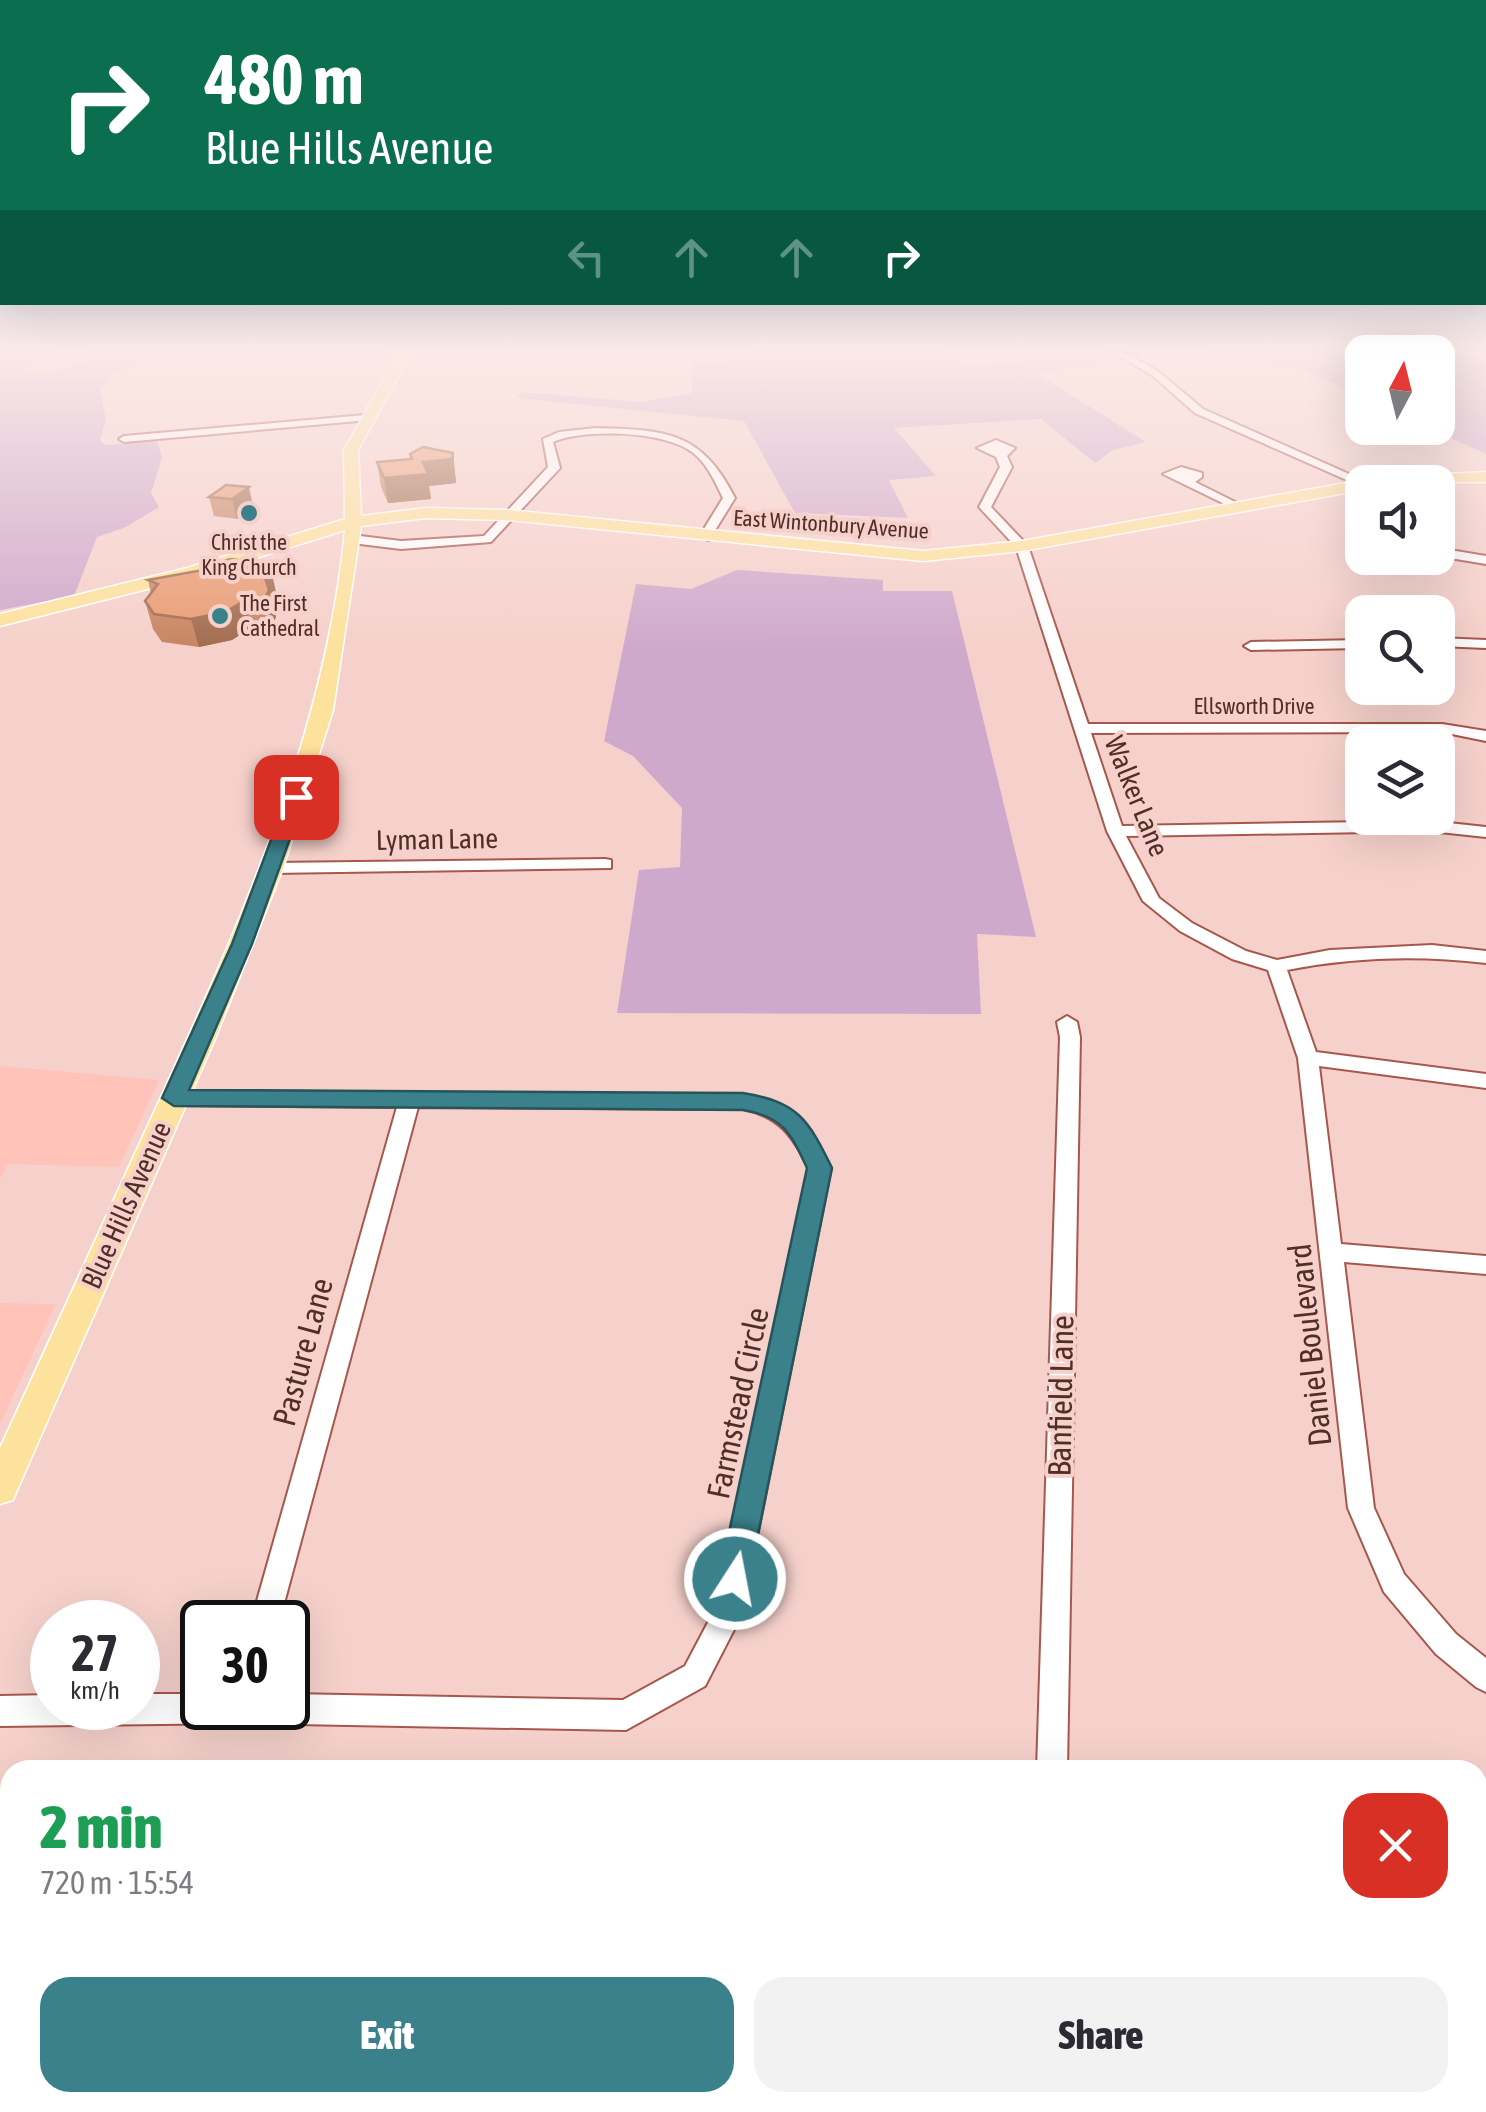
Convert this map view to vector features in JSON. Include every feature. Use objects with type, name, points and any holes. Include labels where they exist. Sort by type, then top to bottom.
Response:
[{"type":"main road","name":"Blue Hills Avenue","points":[[0,1488],[174,1098],[270,868],[320,726],[352,531],[349,460],[353,450]]},
{"type":"main road","points":[[1455,479],[1486,478]]},
{"type":"main road","name":"East Wintonbury Avenue","points":[[0,620],[426,513],[507,516],[880,555],[954,554],[1022,546],[1345,487]]},
{"type":"street","points":[[352,531],[391,545],[480,540],[494,535],[554,468],[547,450]]},
{"type":"street","points":[[695,450],[728,495],[704,537]]},
{"type":"street","points":[[1286,450],[1345,476]]},
{"type":"street","points":[[1001,455],[1006,466],[985,507],[1022,546]]},
{"type":"street","points":[[1191,480],[1239,507]]},
{"type":"street","name":"Walker Lane","points":[[1022,546],[1115,831],[1152,901],[1186,927],[1239,955],[1276,966],[1330,956],[1432,952],[1486,958]]},
{"type":"street","points":[[1455,555],[1486,560]]},
{"type":"street","points":[[1455,643],[1486,644]]},
{"type":"street","points":[[1250,646],[1345,644]]},
{"type":"street","name":"Ellsworth Drive","points":[[1081,729],[1442,728],[1486,736]]},
{"type":"street","points":[[1115,831],[1430,826],[1486,832]]},
{"type":"street","name":"Lyman Lane","points":[[270,868],[605,864]]},
{"type":"street","name":"Daniel Boulevard","points":[[1276,966],[1308,1058],[1361,1508],[1394,1582],[1446,1644],[1486,1677]]},
{"type":"street","name":"Banfield Lane","points":[[1052,1760],[1070,1037],[1066,1022]]},
{"type":"street","points":[[1308,1058],[1486,1081]]},
{"type":"street","name":"Farmstead Circle","points":[[174,1098],[743,1102],[775,1107],[802,1131],[820,1168],[728,1616],[695,1676],[626,1715],[310,1709]]},
{"type":"street","name":"Pasture Lane","points":[[271,1600],[409,1101]]},
{"type":"street","points":[[1332,1252],[1486,1266]]},
{"type":"street","name":"Farmstead Circle","points":[[0,1711],[180,1709]]},
{"type":"shaded area","points":[[0,450],[160,450],[162,458],[151,493],[159,507],[126,527],[97,537],[74,596],[0,610]]},
{"type":"shaded area","points":[[760,450],[913,450],[936,476],[889,480],[908,518],[795,513]]},
{"type":"shaded area","points":[[1079,450],[1115,450],[1113,450],[1095,463]]},
{"type":"shaded area","points":[[737,570],[883,580],[883,591],[952,591],[1036,937],[977,934],[981,1014],[617,1013],[639,870],[680,867],[682,808],[633,756],[604,741],[636,584],[691,589]]},
{"type":"shaded area","points":[[0,1066],[159,1080],[119,1167],[8,1164],[0,1179]]},
{"type":"shaded area","points":[[0,1303],[56,1304],[0,1424]]},
{"type":"building","points":[[418,450],[453,453],[452,459],[423,462],[428,474],[384,478],[377,462],[412,459],[410,454]]},
{"type":"building","points":[[226,485],[249,487],[232,499],[209,497]]},
{"type":"building","points":[[231,559],[270,565],[262,568],[269,590],[263,602],[244,601],[225,612],[191,619],[154,614],[145,601],[158,584],[148,580],[214,568],[217,562]]},
{"type":"place","name":"Christ the King Church","points":[[249,513]]},
{"type":"place","name":"The First Cathedral","points":[[220,616]]},
{"type":"route","points":[[296,797],[242,944],[174,1098],[743,1102],[775,1107],[802,1131],[820,1168],[735,1579]]}]
